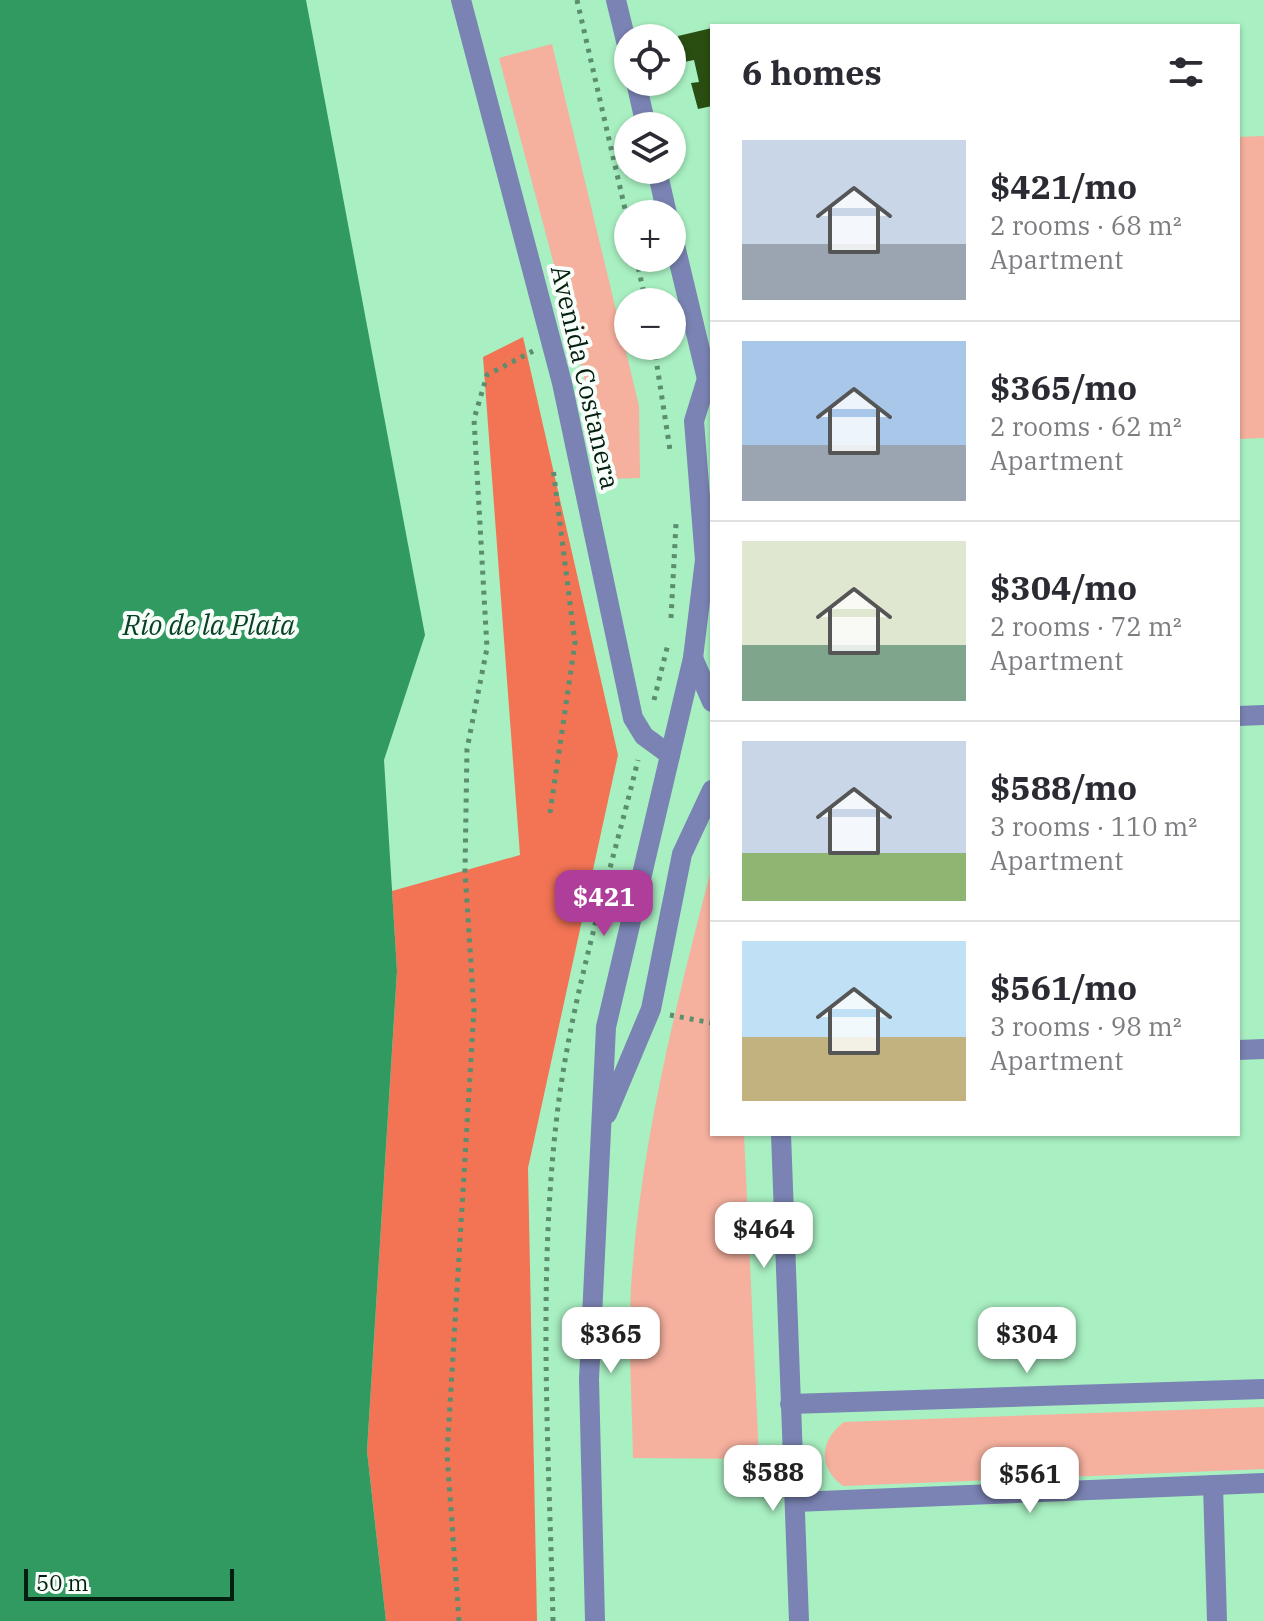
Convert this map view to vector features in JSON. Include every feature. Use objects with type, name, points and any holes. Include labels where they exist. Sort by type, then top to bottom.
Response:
[{"type":"street","name":"Avenida Costanera","points":[[461,0],[562,383],[633,718],[644,736],[670,755]]},
{"type":"street","points":[[616,0],[622,24]]},
{"type":"street","points":[[595,1621],[589,1379],[606,1027],[693,658],[705,560],[694,421],[709,382],[682,272]]},
{"type":"street","points":[[693,658],[710,643]]},
{"type":"street","points":[[693,658],[710,697]]},
{"type":"street","points":[[1240,716],[1264,715]]},
{"type":"street","points":[[601,1129],[651,1009],[682,854],[710,794]]},
{"type":"street","points":[[1240,1050],[1264,1049]]},
{"type":"street","points":[[781,1136],[799,1621]]},
{"type":"street","points":[[790,1404],[1264,1389]]},
{"type":"street","points":[[795,1502],[1264,1483]]},
{"type":"street","points":[[1213,1485],[1217,1621]]},
{"type":"path","points":[[577,0],[623,200]]},
{"type":"path","points":[[459,1621],[447,1454],[474,1010],[465,871],[467,749],[487,648],[474,419],[487,375],[538,348],[540,364]]},
{"type":"path","points":[[550,813],[575,643],[552,457]]},
{"type":"path","points":[[651,1009],[710,1023]]},
{"type":"shaded area","points":[[552,44],[614,302],[614,360],[628,360],[639,406],[640,478],[611,479],[499,58]]},
{"type":"shaded area","points":[[1264,136],[1264,438],[1240,439],[1240,137]]},
{"type":"shaded area","points":[[523,337],[618,755],[528,1168],[537,1621],[386,1621],[367,1451],[397,971],[392,891],[520,855],[483,357]]},
{"type":"shaded area","points":[[710,874],[710,1136],[744,1136],[759,1459],[633,1458],[631,1288],[642,1181],[673,1023]]},
{"type":"shaded area","points":[[1264,1407],[1264,1469],[843,1486],[826,1463],[826,1446],[844,1422]]},
{"type":"water","name":"Río de la Plata","points":[[0,0],[306,0],[425,635],[384,760],[397,971],[367,1451],[386,1621],[0,1621]]},
{"type":"building","points":[[710,28],[710,106],[698,109],[691,83],[699,82],[694,60],[686,62],[686,34]]}]
